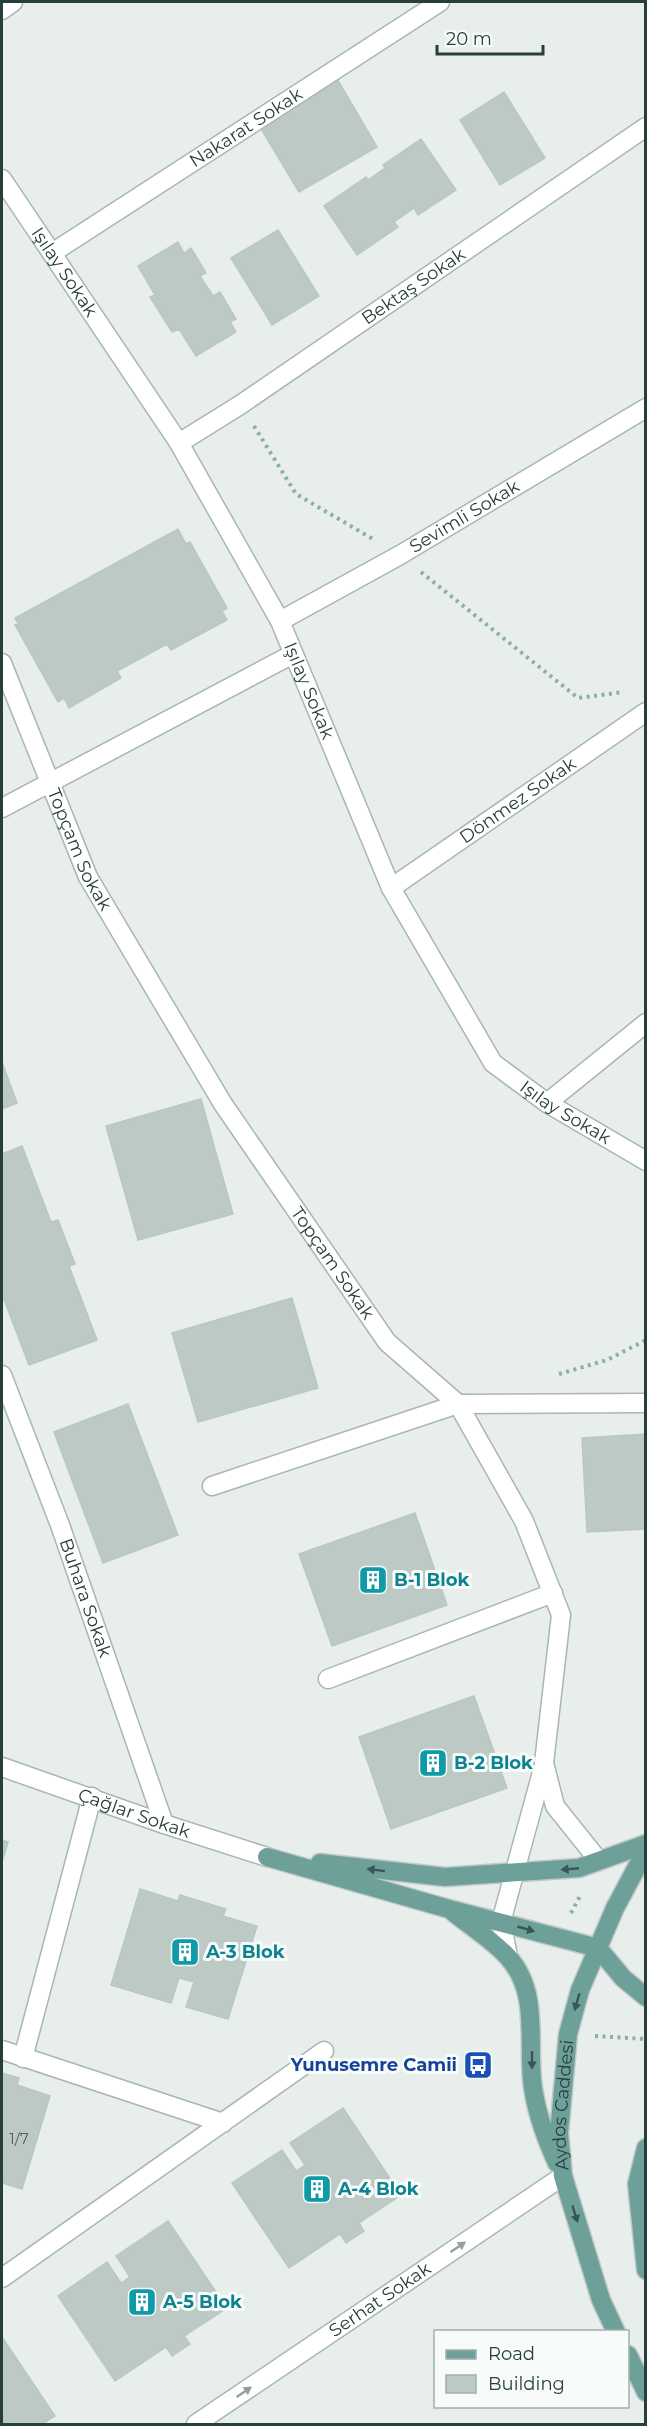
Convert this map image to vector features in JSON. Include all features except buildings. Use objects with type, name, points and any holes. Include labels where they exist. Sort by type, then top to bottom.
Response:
[{"type":"main road","points":[[267,1857],[445,1877],[579,1868],[645,1844]]},
{"type":"main road","points":[[267,1857],[449,1909],[598,1948],[623,1978],[645,1997]]},
{"type":"main road","name":"Aydos Caddesi","points":[[616,2330],[601,2300],[563,2176],[559,2133],[568,2034],[580,1990],[629,1882],[645,1857]]},
{"type":"main road","points":[[449,1909],[507,1956],[521,1979],[531,2007],[532,2080],[543,2134],[563,2176]]},
{"type":"main road","points":[[645,2148],[637,2184],[645,2270]]},
{"type":"main road","points":[[629,2359],[645,2392]]},
{"type":"street","points":[[2,10],[13,2]]},
{"type":"street","name":"Nakarat Sokak","points":[[52,253],[440,2]]},
{"type":"street","name":"Bektaş Sokak","points":[[179,443],[240,405],[645,127]]},
{"type":"street","name":"Işılay Sokak","points":[[2,179],[179,443],[280,621],[391,888],[493,1063],[547,1103],[645,1161]]},
{"type":"street","name":"Sevimli Sokak","points":[[280,621],[400,555],[645,408]]},
{"type":"street","points":[[2,808],[293,654]]},
{"type":"street","name":"Topçam Sokak","points":[[2,663],[88,877],[223,1104],[387,1342],[458,1404],[524,1521],[561,1615],[544,1763],[555,1806],[599,1861]]},
{"type":"street","name":"Dönmez Sokak","points":[[391,888],[645,712]]},
{"type":"street","points":[[547,1103],[645,1023]]},
{"type":"street","name":"Buhara Sokak","points":[[2,1376],[60,1525],[164,1824]]},
{"type":"street","points":[[212,1486],[458,1404],[645,1403]]},
{"type":"street","points":[[327,1679],[553,1593]]},
{"type":"street","points":[[507,1956],[501,1922],[544,1763]]},
{"type":"street","name":"Çağlar Sokak","points":[[2,1767],[164,1824],[267,1857]]},
{"type":"street","points":[[23,2058],[92,1797]]},
{"type":"street","points":[[2,2050],[223,2123]]},
{"type":"street","points":[[2,2278],[324,2051]]},
{"type":"street","name":"Serhat Sokak","points":[[196,2424],[563,2176]]},
{"type":"path","points":[[240,405],[296,494],[400,555],[578,698],[634,690]]},
{"type":"place","name":"B-1 Blok","points":[[373,1580]]},
{"type":"place","name":"B-2 Blok","points":[[433,1763]]},
{"type":"place","name":"A-3 Blok","points":[[185,1952]]},
{"type":"place","name":"Yunusemre Camii","points":[[478,2065]]},
{"type":"place","name":"A-4 Blok","points":[[317,2189]]},
{"type":"place","name":"A-5 Blok","points":[[142,2302]]}]
